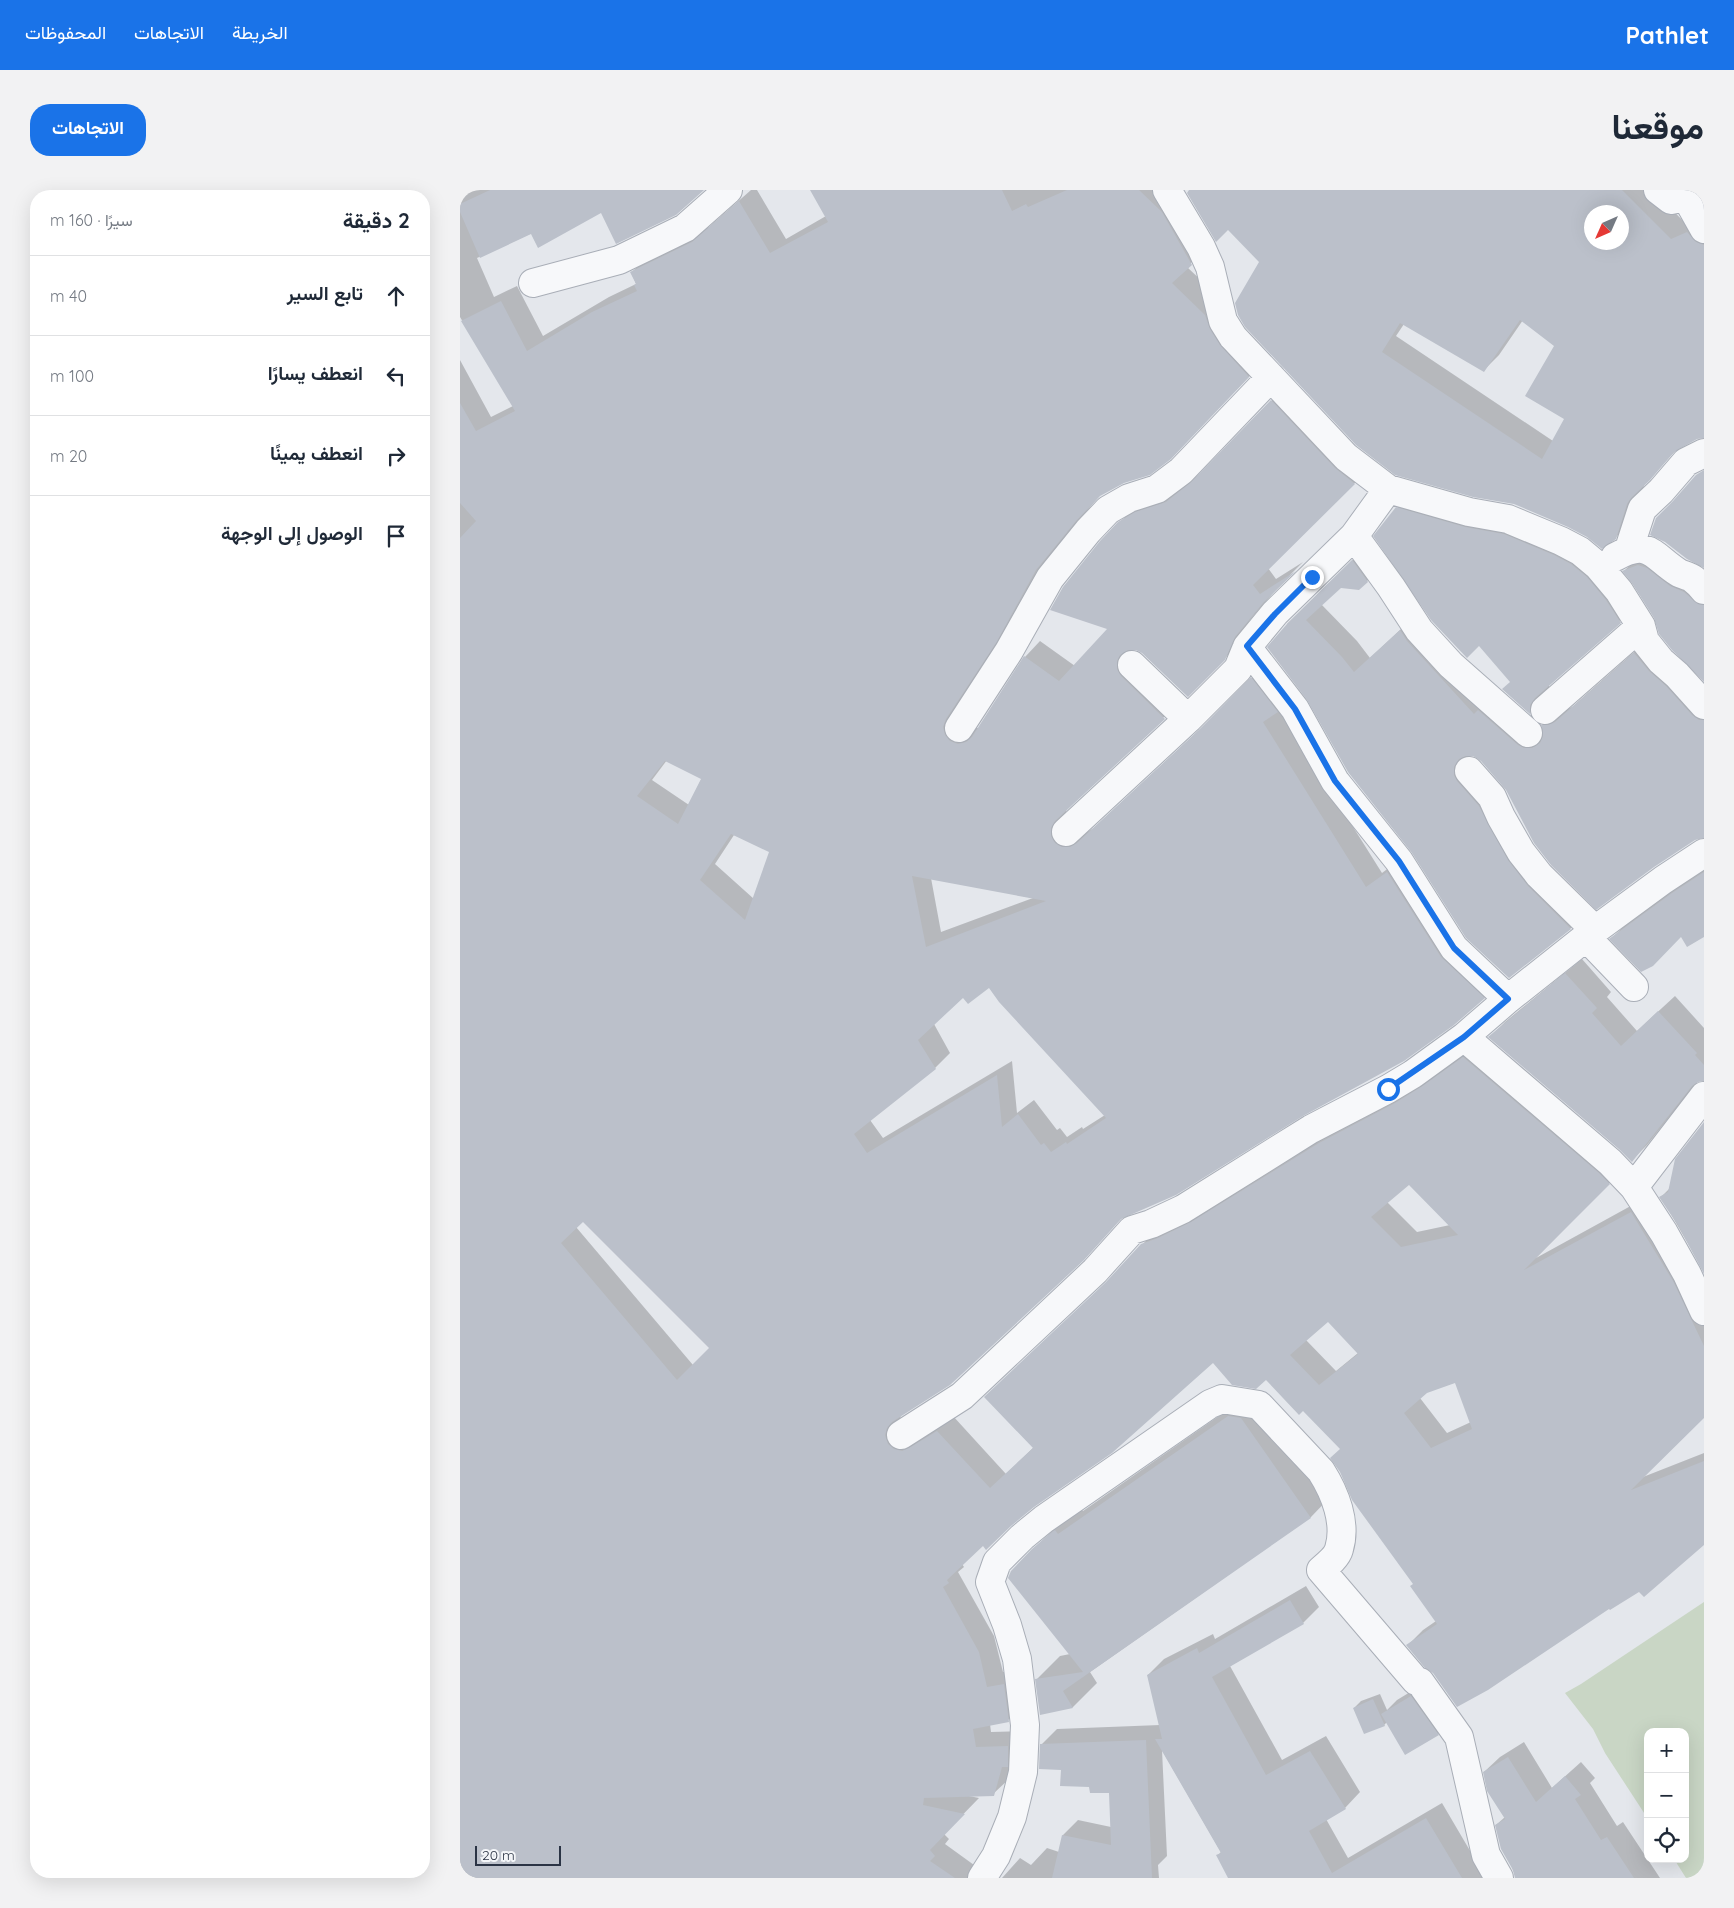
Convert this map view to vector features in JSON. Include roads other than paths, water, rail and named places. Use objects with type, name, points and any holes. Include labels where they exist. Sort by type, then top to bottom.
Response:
[{"type":"street","points":[[533,283],[618,260],[685,228],[728,190]]},
{"type":"street","points":[[1658,190],[1671,200],[1694,194],[1704,229]]},
{"type":"street","points":[[1171,192],[1210,267],[1223,321],[1233,338],[1346,457],[1388,489],[1469,512],[1508,519],[1580,551],[1598,566],[1619,591],[1641,626],[1645,641],[1661,661],[1677,675],[1704,705]]},
{"type":"street","points":[[959,728],[1009,651],[1050,578],[1088,531],[1108,510],[1129,498],[1157,489],[1181,471],[1271,377]]},
{"type":"street","points":[[1629,549],[1642,509],[1661,491],[1686,462],[1704,453]]},
{"type":"street","points":[[1066,832],[1238,669],[1247,646],[1275,614],[1354,536],[1388,489]]},
{"type":"street","points":[[1354,536],[1419,630],[1451,664],[1528,733]]},
{"type":"street","points":[[1598,566],[1629,549],[1642,548],[1657,554],[1679,573],[1693,578],[1704,590]]},
{"type":"street","points":[[1545,710],[1641,626]]},
{"type":"street","points":[[1247,646],[1295,709],[1335,781],[1399,861],[1454,948],[1508,999]]},
{"type":"street","points":[[1132,665],[1188,718]]},
{"type":"street","points":[[1469,771],[1492,797],[1521,852],[1634,987]]},
{"type":"street","points":[[901,1435],[962,1396],[1095,1271],[1132,1230],[1151,1224],[1208,1195],[1311,1129],[1388,1089],[1464,1037],[1508,999],[1590,934],[1663,880],[1704,853]]},
{"type":"street","points":[[1464,1037],[1610,1162],[1634,1187],[1664,1233],[1687,1274],[1704,1311]]},
{"type":"street","points":[[1634,1187],[1704,1096]]},
{"type":"street","points":[[982,1878],[996,1856],[1012,1817],[1023,1772],[1025,1725],[1017,1659],[1007,1625],[990,1582],[997,1562],[1022,1537],[1044,1519],[1210,1404],[1222,1399],[1259,1404],[1329,1483],[1342,1526],[1339,1551],[1321,1570],[1416,1681],[1420,1682],[1459,1737],[1486,1855],[1499,1878]]}]
